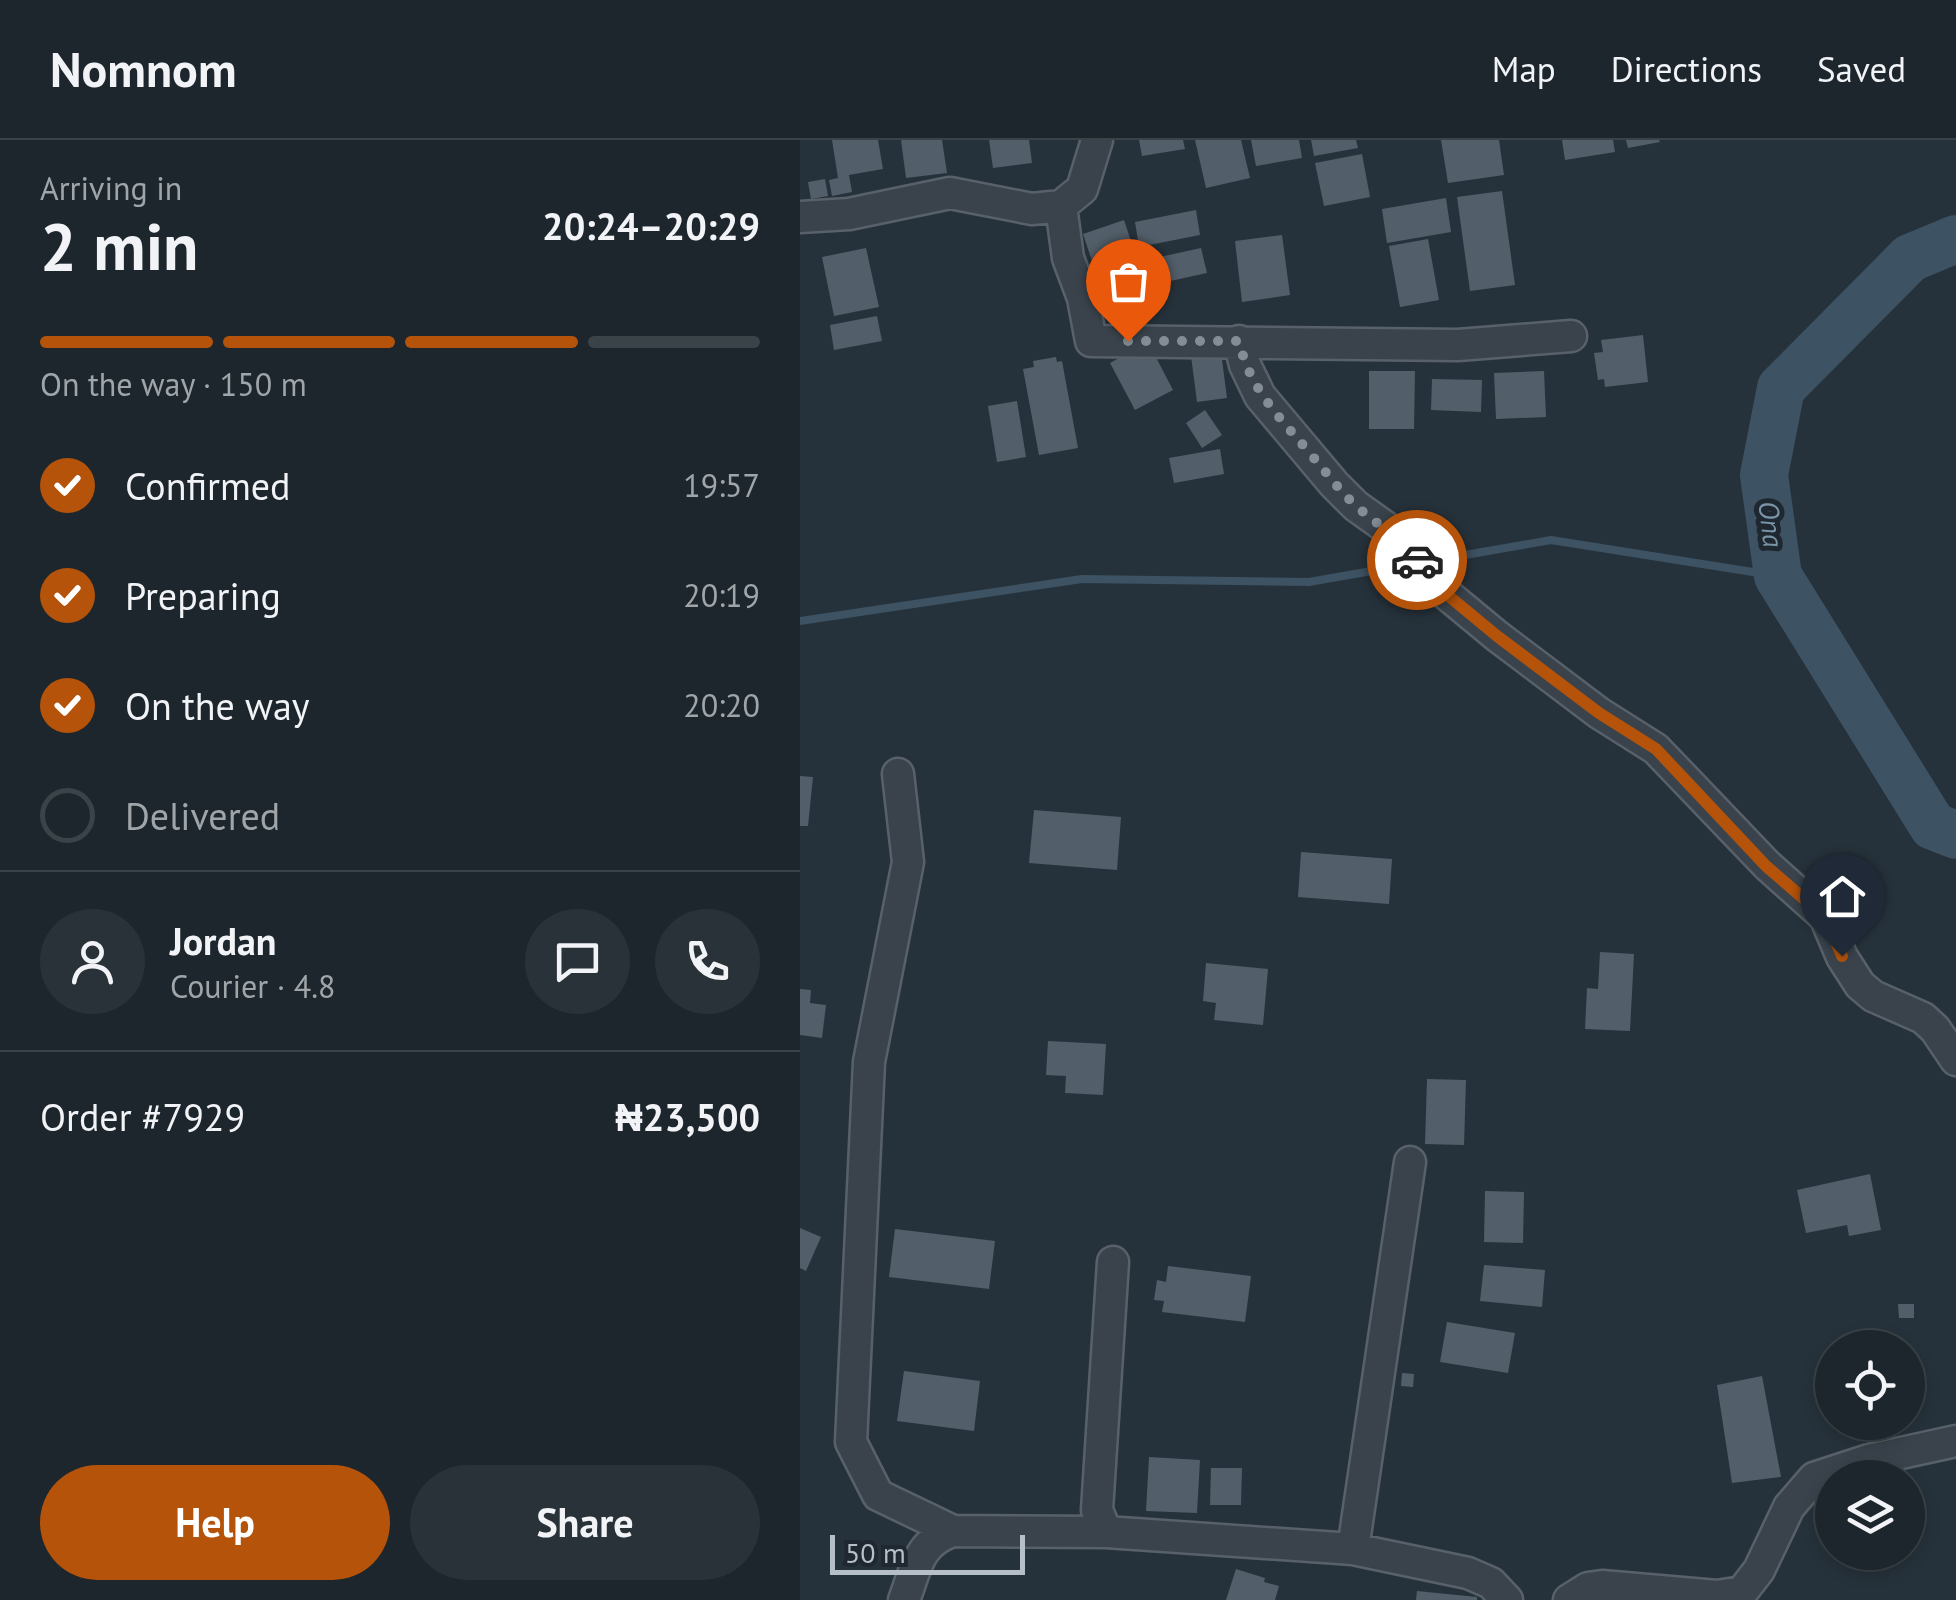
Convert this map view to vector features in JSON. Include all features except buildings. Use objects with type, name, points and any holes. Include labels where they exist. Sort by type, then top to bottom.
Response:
[{"type":"street","points":[[800,217],[849,214],[950,193],[1032,209],[1061,206],[1082,189],[1095,141]]},
{"type":"street","points":[[1061,206],[1068,258],[1091,341],[1458,345],[1570,336]]},
{"type":"street","points":[[1239,341],[1244,365],[1260,396],[1334,484],[1384,526],[1439,588],[1497,636],[1599,713],[1656,749],[1766,866],[1826,918],[1860,985],[1873,996],[1923,1018],[1936,1028],[1956,1060]]},
{"type":"street","points":[[898,774],[908,862],[869,1062],[851,1442],[878,1495],[953,1531]]},
{"type":"street","points":[[1354,1549],[1410,1162]]},
{"type":"street","points":[[1106,1532],[1096,1510],[1113,1262]]},
{"type":"street","points":[[1568,1600],[1588,1588],[1602,1586],[1716,1596],[1742,1592],[1759,1570],[1789,1507],[1814,1478],[1869,1460],[1956,1441]]},
{"type":"street","points":[[904,1600],[923,1551],[933,1538],[953,1531],[1106,1532],[1354,1549],[1468,1572],[1491,1582],[1507,1600]]},
{"type":"waterway","name":"Ona","points":[[1956,239],[1910,258],[1781,388],[1764,475],[1778,576],[1933,826],[1956,835]]},
{"type":"waterway","points":[[1425,562],[1551,540],[1778,576]]},
{"type":"waterway","points":[[800,621],[1082,579],[1309,582],[1406,565]]},
{"type":"way so far","points":[[1128,341],[1239,341],[1244,365],[1271,410],[1334,484],[1417,560]]},
{"type":"route","points":[[1417,560],[1439,588],[1497,636],[1599,713],[1656,749],[1766,866],[1826,918],[1842,956]]}]
